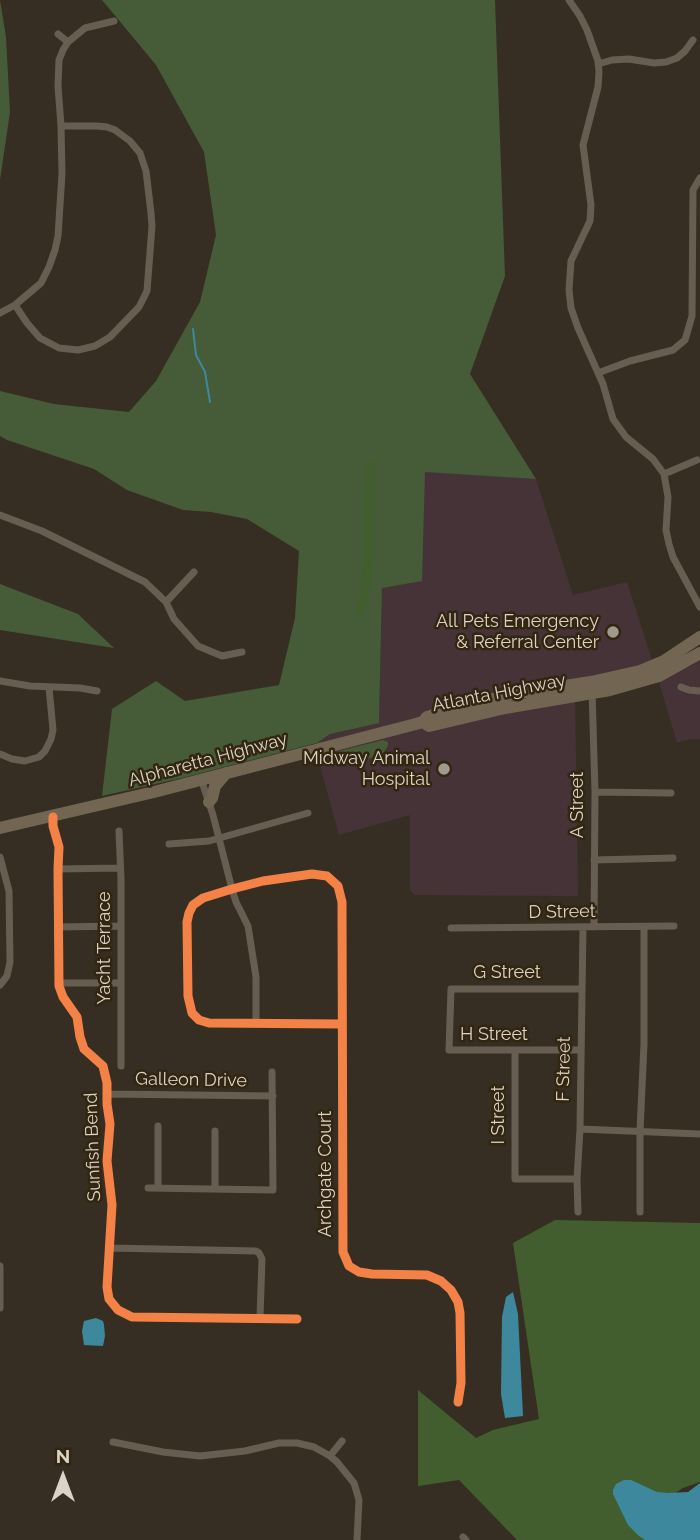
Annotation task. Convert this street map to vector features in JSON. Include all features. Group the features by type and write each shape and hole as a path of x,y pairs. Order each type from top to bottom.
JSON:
{"main road":[{"name":"Atlanta Highway","path":"592,688 656,665 700,637"},
{"name":"Atlanta Highway","path":"423,723 429,726 592,688 647,681 700,653"},
{"name":"Alpharetta Highway","path":"0,828 423,723"},
{"path":"209,802 215,786 228,772"}],"street":[{"path":"569,0 584,23 598,64 598,87 583,145 591,205 590,221 571,261 571,308 603,384 613,419 626,437 653,459 664,474 668,497 668,544 700,607"},
{"path":"0,313 15,305 41,283 55,250 62,174 58,86 60,60 68,42 85,28 114,21"},
{"path":"58,34 68,42"},
{"path":"598,64 612,60 666,62 677,58 692,40"},
{"path":"15,305 40,338 59,348 78,350 95,346 110,337 139,307 147,291 152,226 146,171 140,153 115,130 97,126 61,126"},
{"path":"598,373 673,350 685,340 692,316 693,190 700,178"},
{"path":"664,474 697,460"},
{"path":"0,515 43,531 145,582 166,603 174,619 198,646 222,656 242,652"},
{"path":"166,603 194,572"},
{"path":"0,681 97,691"},
{"path":"0,754 25,761 39,757 46,751 53,730 49,687"},
{"path":"681,687 700,691"},
{"name":"A Street","path":"592,688 594,927"},
{"path":"201,779 236,902 248,926 256,976 256,1024"},
{"path":"594,792 671,793"},
{"path":"169,844 209,841 308,813"},
{"name":"Sunfish Bend","path":"53,817 60,847 58,983 63,997 76,1015 84,1049 101,1063 104,1069 108,1094 110,1124 107,1161 112,1205 108,1296 115,1307 136,1317 297,1319"},
{"name":"Yacht Terrace","path":"119,831 121,1066"},
{"path":"0,857 4,881 9,891 9,967 7,976 0,985"},
{"path":"594,860 673,858"},
{"path":"58,869 120,868"},
{"name":"Archgate Court","path":"342,1024 209,1023 199,1020 192,1013 188,996 187,922 195,903 203,898 263,881 312,874 323,874 340,890 342,902 342,1024 342,1247 344,1256 351,1268 359,1272 427,1275 441,1280 451,1290 458,1302 460,1313 461,1382 458,1402"},
{"path":"58,927 120,926"},
{"name":"D Street","path":"451,928 674,926"},
{"name":"F Street","path":"578,1212 583,927"},
{"path":"640,1212 644,927"},
{"path":"58,983 121,983"},
{"name":"G Street","path":"449,1050 451,989 582,989"},
{"name":"H Street","path":"449,1050 580,1050"},
{"name":"I Street","path":"515,1051 515,1179 577,1179"},
{"path":"148,1188 273,1190 272,1072"},
{"name":"Galleon Drive","path":"108,1094 273,1096"},
{"path":"158,1126 158,1188"},
{"path":"580,1129 700,1134"},
{"path":"215,1131 215,1188"},
{"path":"110,1248 256,1251 262,1259 260,1318"},
{"path":"0,1265 0,1308"},
{"path":"330,1456 342,1441"},
{"path":"113,1442 200,1456 227,1454 288,1442 314,1447 330,1456 349,1475 357,1491 359,1512 356,1540"}],"shaded area":[{"path":"425,471 536,479 573,595 627,582 656,672 575,696 578,896 415,895 410,890 410,815 339,835 315,748 317,743 330,734 379,722 382,588"},
{"path":"700,659 700,739 677,743 656,672 691,666"}],"green space":[{"path":"0,0 6,37 10,112 0,180"},
{"path":"102,0 495,0 505,276 470,374 536,479 425,472 422,581 382,588 379,723 330,734 317,743 102,796 112,709 156,681 185,701 279,685 295,618 299,551 247,519 183,510 127,490 94,469 0,436 0,391 54,404 129,412 156,381 200,302 216,235 204,152 156,65"},
{"path":"371,458 374,461 375,474 374,556 370,587 362,617 359,618 355,613 360,600 364,557 364,493 367,466"},
{"path":"0,584 78,614 114,648 0,630"},
{"path":"383,740 388,742 388,746 382,755 342,765 337,761 339,751"},
{"path":"555,1220 700,1223 700,1482 683,1488 657,1505 659,1540 517,1540 459,1480 418,1486 418,1390 476,1438 493,1430 539,1419 513,1243"}],"water":[{"path":"513,1292 518,1314 523,1416 505,1418 501,1394 502,1317 506,1297"},
{"path":"96,1318 103,1321 104,1325 103,1346 84,1345 84,1321"},
{"path":"631,1480 657,1492 668,1493 688,1492 700,1483 700,1540 645,1540 639,1536 628,1525 613,1494 616,1484"}],"waterway":[{"path":"193,329 196,355 205,372 210,402"}],"cycle path":[{"path":"53,817 59,847 59,986 77,1017 84,1049 103,1066 107,1083 110,1124 107,1161 112,1205 107,1287 109,1299 118,1310 132,1317 297,1319"},
{"path":"342,1024 209,1023 199,1020 192,1013 188,996 187,922 193,905 203,898 232,889 263,881 312,874 327,876 338,886 342,902 343,1252 349,1266 359,1272 427,1275 441,1281 451,1290 458,1302 460,1313 461,1383 458,1402"}],"place":[{"name":"All Pets Emergency & Referral Center","path":"613,632"},
{"name":"Midway Animal Hospital","path":"444,769"}]}
